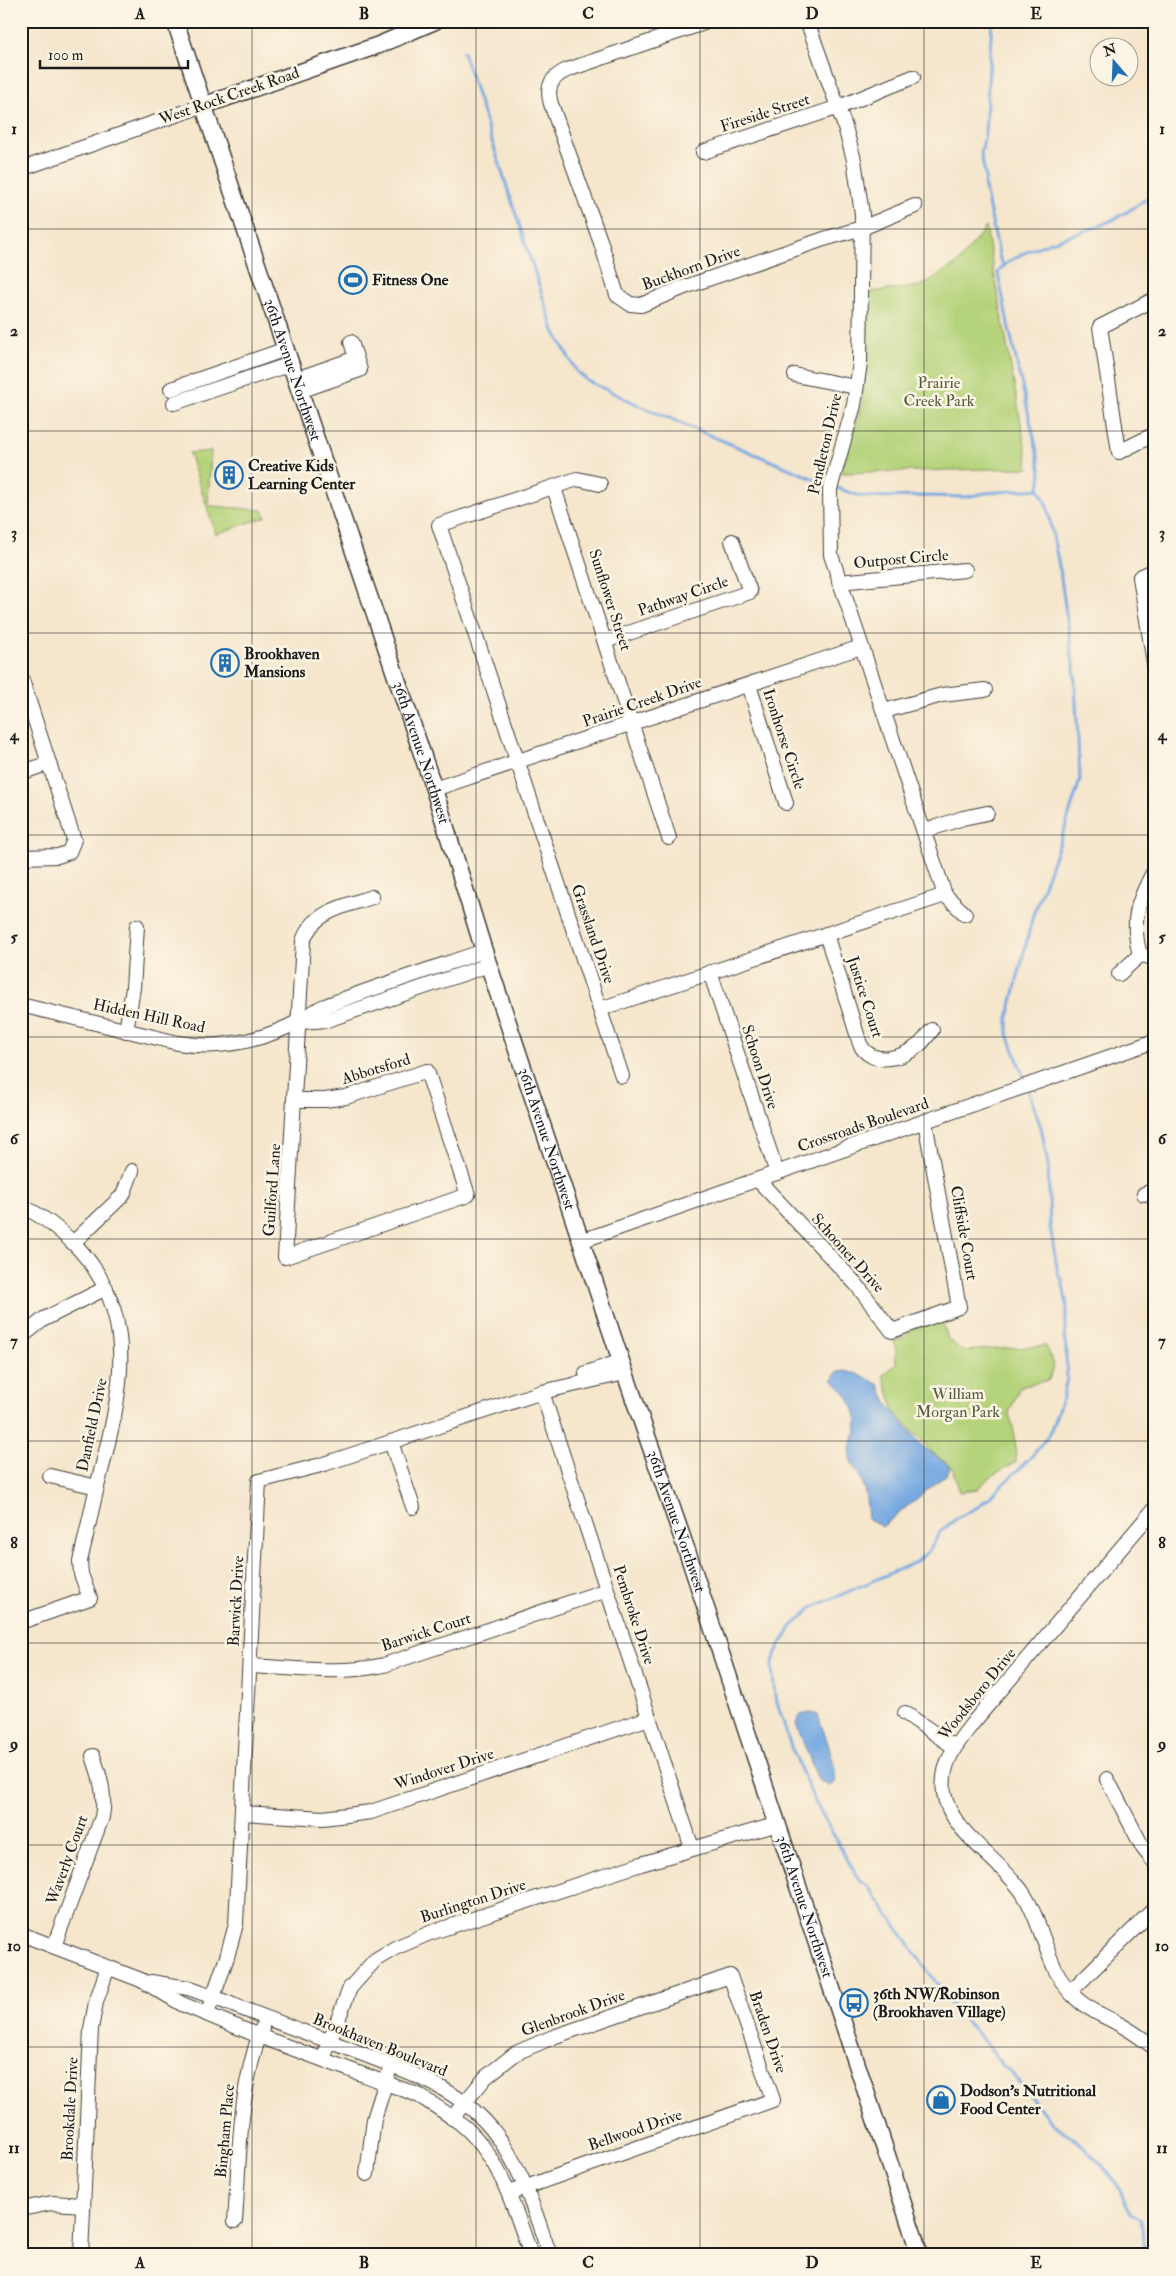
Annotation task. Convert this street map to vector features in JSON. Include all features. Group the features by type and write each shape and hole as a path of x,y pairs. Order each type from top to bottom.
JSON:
{"main road":[{"name":"36th Avenue Northwest","path":"175,21 205,105 434,789 486,958 623,1367 692,1563 920,2255"},
{"name":"West Rock Creek Road","path":"205,105 379,45 435,21"}],"street":[{"name":"Buckhorn Drive","path":"710,21 559,74 551,83 550,98 601,242 617,295 626,303 641,305 758,262 862,228 915,206"},
{"name":"Pendleton Drive","path":"807,21 839,107 854,160 862,228 861,333 856,388 849,424 831,484 831,555 945,895"},
{"name":"Fireside Street","path":"703,152 839,107 914,78"},
{"name":"West Rock Creek Road","path":"21,169 205,105"},
{"path":"1155,299 1100,326 1119,452 1155,434"},
{"path":"172,396 294,371 360,370 351,342"},
{"path":"795,375 856,388"},
{"path":"554,488 577,480 600,484"},
{"name":"Grassland Drive","path":"554,488 440,525 517,763 600,1009 945,895"},
{"name":"Sunflower Street","path":"554,488 670,838"},
{"name":"Pathway Circle","path":"605,641 750,592 732,541"},
{"name":"Outpost Circle","path":"839,582 965,570"},
{"path":"1155,570 1140,578 1155,669"},
{"name":"Prairie Creek Drive","path":"434,789 517,763 861,647"},
{"path":"21,677 74,840 69,852 58,856 21,857"},
{"name":"Ironhorse Circle","path":"749,685 786,803"},
{"path":"884,711 942,695 984,690"},
{"path":"21,772 50,763"},
{"path":"924,831 963,818 987,813"},
{"path":"1140,955 1135,935 1135,917 1140,898 1155,869"},
{"path":"945,895 965,914"},
{"name":"Guilford Lane","path":"372,897 324,914 316,919 306,931 303,941 285,1257 468,1195"},
{"path":"126,1031 133,988 137,926"},
{"name":"Justice Court","path":"826,934 860,1044 866,1053 876,1059 890,1058 914,1049 921,1044 932,1030"},
{"path":"1140,955 1155,958"},
{"path":"1119,974 1140,955"},
{"name":"Hidden Hill Road","path":"21,1005 178,1043 209,1046 244,1041 298,1022 327,1020 486,958"},
{"name":"Schoon Drive","path":"710,972 777,1173"},
{"path":"600,1009 622,1076"},
{"name":"Crossroads Boulevard","path":"581,1241 1155,1041"},
{"name":"Abbotsford","path":"295,1100 325,1100 346,1097 428,1071 468,1195"},
{"name":"Cliffside Court","path":"918,1322 959,1308 925,1122"},
{"path":"73,1243 123,1196 132,1171"},
{"name":"Schooner Drive","path":"758,1180 856,1284 892,1331 918,1322"},
{"name":"Danfield Drive","path":"21,1206 53,1224 73,1243 84,1255 106,1288 119,1331 121,1376 118,1399 80,1562 81,1574 90,1598 21,1622"},
{"path":"21,1337 44,1319 106,1288"},
{"name":"Barwick Drive","path":"207,2014 231,1946 236,1924 260,1481 322,1466 542,1392 623,1367"},
{"name":"Pembroke Drive","path":"542,1392 692,1848"},
{"path":"391,1442 413,1507"},
{"path":"50,1476 97,1487"},
{"name":"Woodsboro Drive","path":"1155,1508 1100,1570 954,1747 943,1774 944,1792 948,1809 958,1824 1012,1878 1033,1913 1052,1965 1070,1992 1093,2010 1134,2033 1155,2048"},
{"name":"Barwick Court","path":"250,1666 364,1670 384,1665 607,1590"},
{"path":"905,1713 954,1747"},
{"name":"Windover Drive","path":"242,1814 323,1818 371,1812 649,1718"},
{"name":"Waverly Court","path":"54,1946 102,1817 104,1800 100,1774 93,1756"},
{"path":"1107,1779 1144,1848 1155,1863"},
{"name":"Burlington Drive","path":"323,2059 350,1988 375,1960 395,1948 430,1933 692,1848 776,1818"},
{"path":"1070,1992 1155,1908"},
{"name":"Brookhaven Boulevard","path":"21,1934 141,1980 182,2004 259,2036 418,2095 452,2118 480,2144 509,2193 531,2255"},
{"name":"Brookdale Drive","path":"81,2255 91,2030 96,2002 108,1967"},
{"name":"Braden Drive","path":"730,1976 773,2100"},
{"name":"Glenbrook Drive","path":"452,2118 496,2068 528,2047 553,2036 730,1976"},
{"name":"Brookhaven Boulevard","path":"141,1980 188,1988 329,2041 428,2080 464,2103 490,2127 514,2162 526,2186 550,2255"},
{"name":"Bingham Place","path":"235,2221 241,2113 248,2070 266,2018"},
{"path":"367,2174 374,2119 391,2065"},
{"name":"Bellwood Drive","path":"509,2193 773,2100"},
{"path":"21,2209 52,2203 83,2205"}],"green space":[{"name":"Prairie Creek Park","path":"986,227 1029,468 841,473 862,403 870,292 921,286 958,263"},
{"path":"211,451 208,503 211,506 263,510 266,517 216,534 189,453"},
{"name":"William Morgan Park","path":"942,1320 948,1339 962,1351 1046,1346 1054,1364 1049,1380 1020,1387 1009,1413 1015,1436 1016,1462 993,1475 977,1489 960,1492 952,1468 932,1452 895,1412 883,1375 896,1364 894,1341 903,1338 911,1330"}],"water":[{"path":"845,1371 862,1375 879,1385 889,1406 922,1446 950,1468 947,1474 882,1527 868,1519 862,1481 851,1460 850,1450 857,1423 854,1409 842,1389 832,1380 837,1372"},
{"path":"811,1713 818,1715 833,1759 836,1776 835,1783 829,1786 818,1780 796,1724 800,1715"}],"waterway":[{"path":"992,21 985,134 981,154 986,179 984,184 1000,259 1003,264"},
{"path":"463,52 554,331 577,372 588,381 647,409 826,484"},
{"path":"1026,1083 1008,1034 1008,1018 1033,915 1064,831 1080,780 1074,664 1071,656 1060,571 1047,506 1039,489 1041,473 998,273 1016,257 1106,223 1128,211 1155,192"},
{"path":"834,487 860,496 873,497 966,497 985,493 1039,489"},
{"path":"1028,1089 1042,1131 1048,1165 1050,1226 1058,1274 1062,1280 1067,1305 1065,1329 1067,1378 1063,1397 1049,1435 1032,1456 991,1496 978,1507 957,1518 940,1532 928,1552 916,1562 813,1607 791,1627 776,1652 772,1666 775,1696 791,1747 814,1800 856,1875 870,1889 952,2005 994,2053 1002,2066 1010,2071 1050,2121 1082,2145 1102,2165 1118,2186 1131,2214 1141,2220 1145,2255"}],"place":[{"name":"Fitness One","path":"353,280"},
{"name":"Creative Kids Learning Center","path":"229,475"},
{"name":"Brookhaven Mansions","path":"225,663"},
{"name":"36th NW/Robinson (Brookhaven Village)","path":"854,2003"},
{"name":"Dodson's Nutritional Food Center","path":"941,2100"}]}
